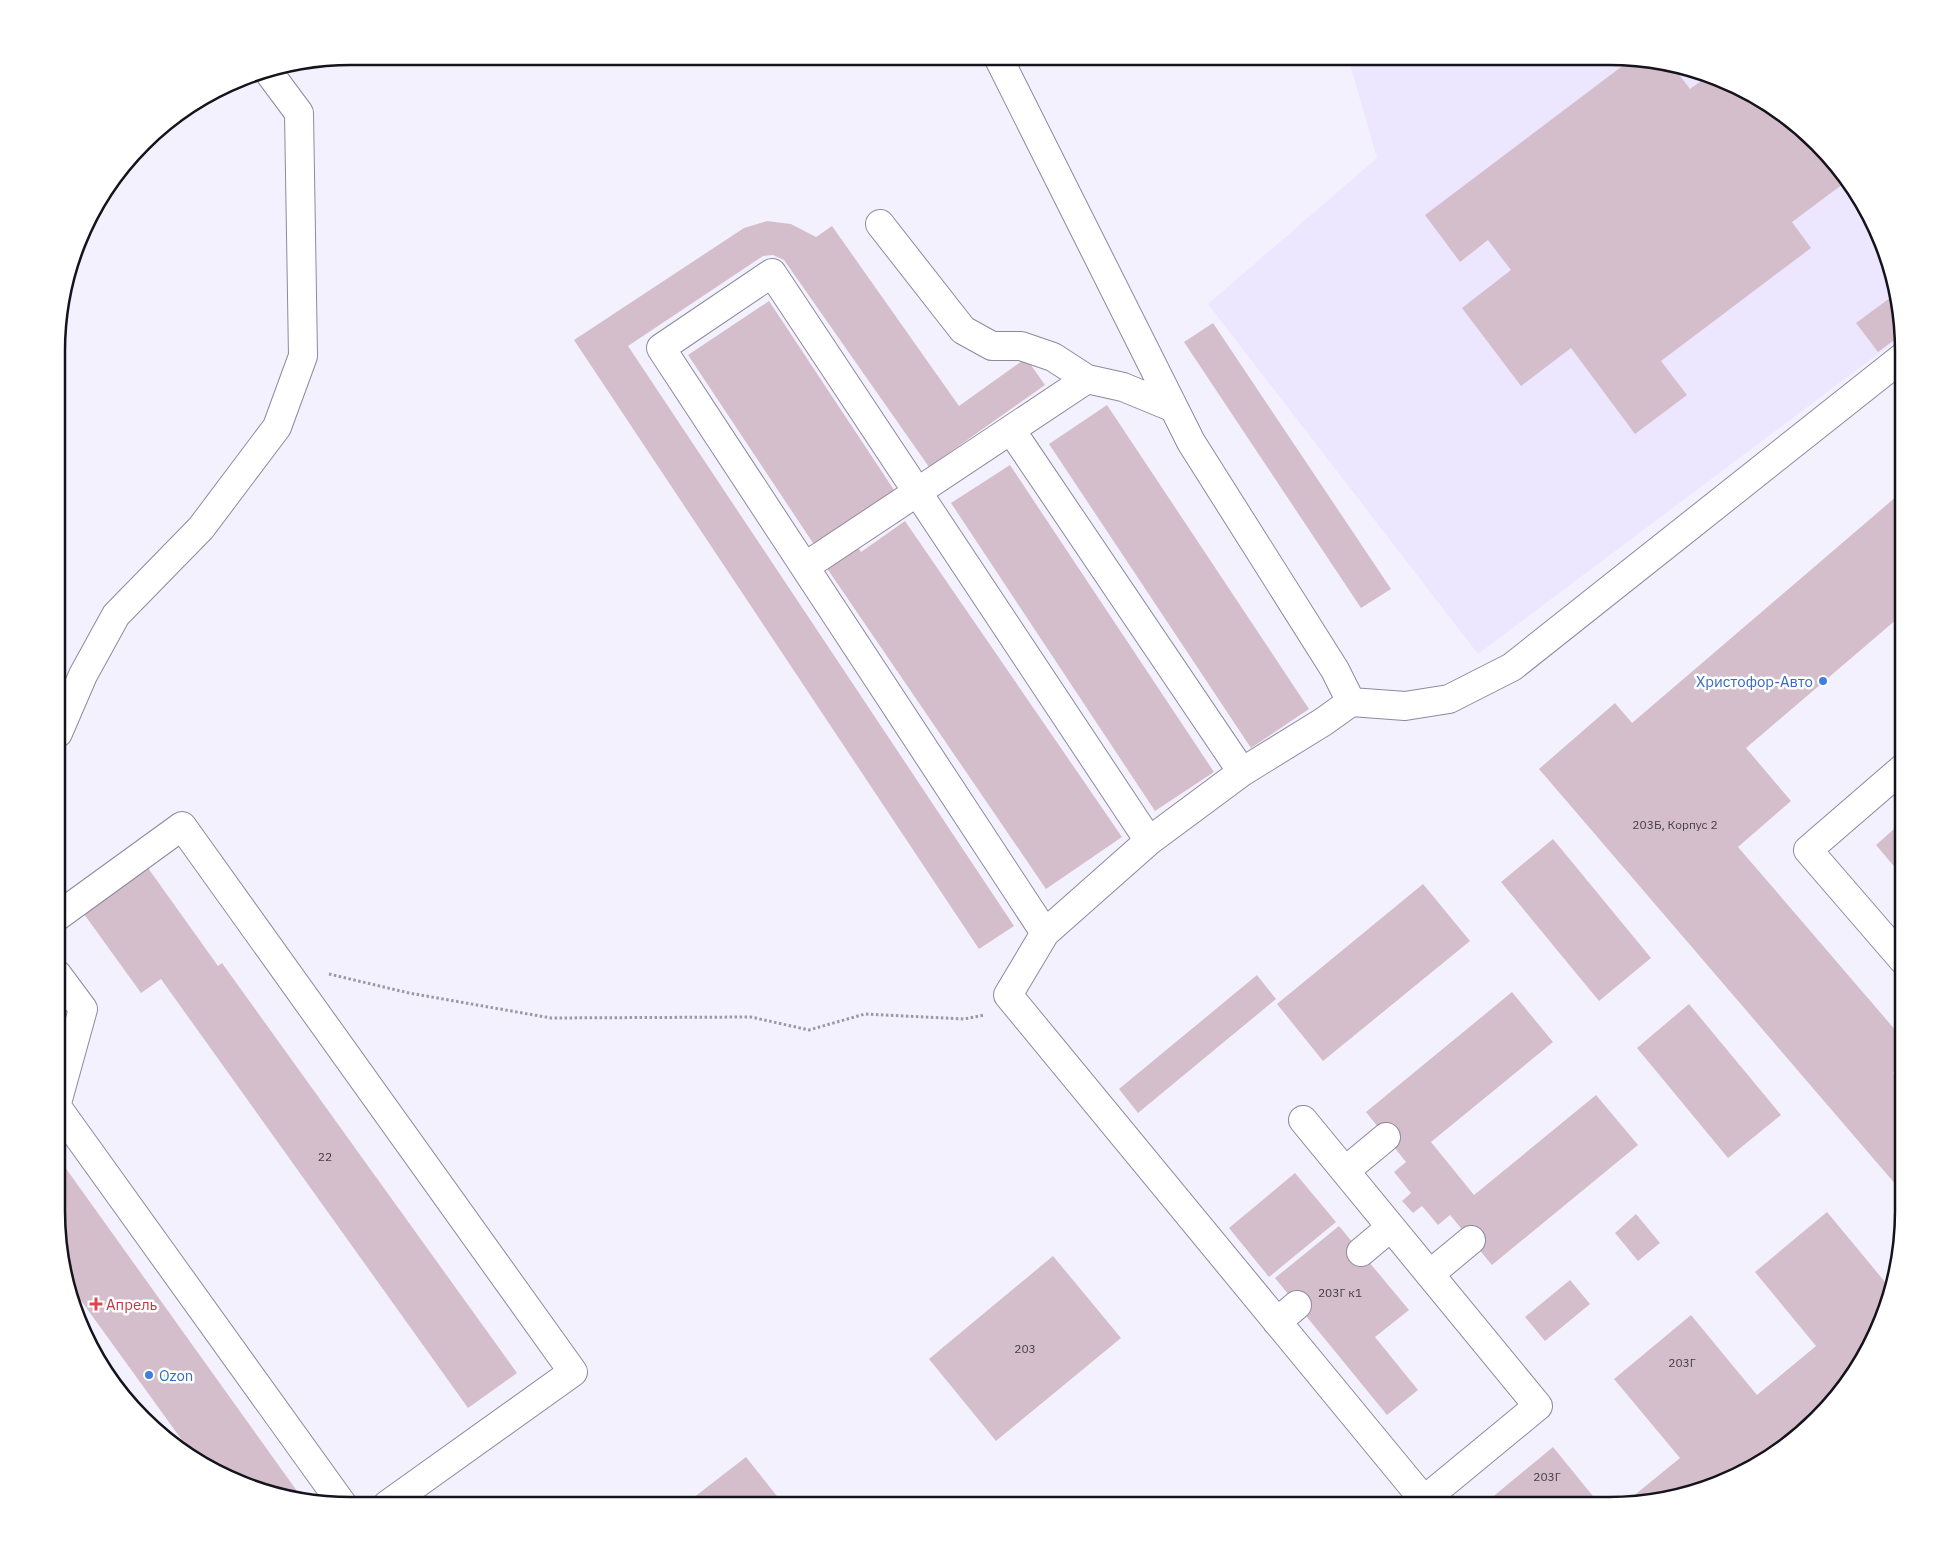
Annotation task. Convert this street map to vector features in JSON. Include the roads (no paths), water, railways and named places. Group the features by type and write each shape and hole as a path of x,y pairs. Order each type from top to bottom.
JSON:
{"street":[{"path":"1002,65 1191,442 1335,670 1351,702"},
{"path":"65,717 83,675 116,615 201,528 277,427 303,356 299,113 272,76"},
{"path":"880,224 963,330 992,346 1021,346 1053,357 1087,379 1123,388 1174,408"},
{"path":"1045,933 662,348 772,273 1149,841"},
{"path":"1422,1497 1287,1313 1014,1002 1045,933 1149,841 1242,772 1323,722 1351,702 1405,706 1449,699 1512,667 1895,363"},
{"path":"806,566 1087,379"},
{"path":"1011,430 1242,772"},
{"path":"1895,775 1808,850 1895,951"},
{"path":"65,911 182,826 573,1372 398,1497"},
{"path":"65,984 82,1009 65,1073"},
{"path":"65,1118 337,1496"},
{"path":"1303,1120 1538,1406 1433,1497"},
{"path":"1345,1171 1386,1137"},
{"path":"1361,1252 1392,1228"},
{"path":"1430,1274 1471,1240"}],"place":[{"name":"Христофор-Авто","path":"1823,681"},
{"name":"Апрель","path":"96,1304"},
{"name":"Ozon","path":"149,1375"}]}
